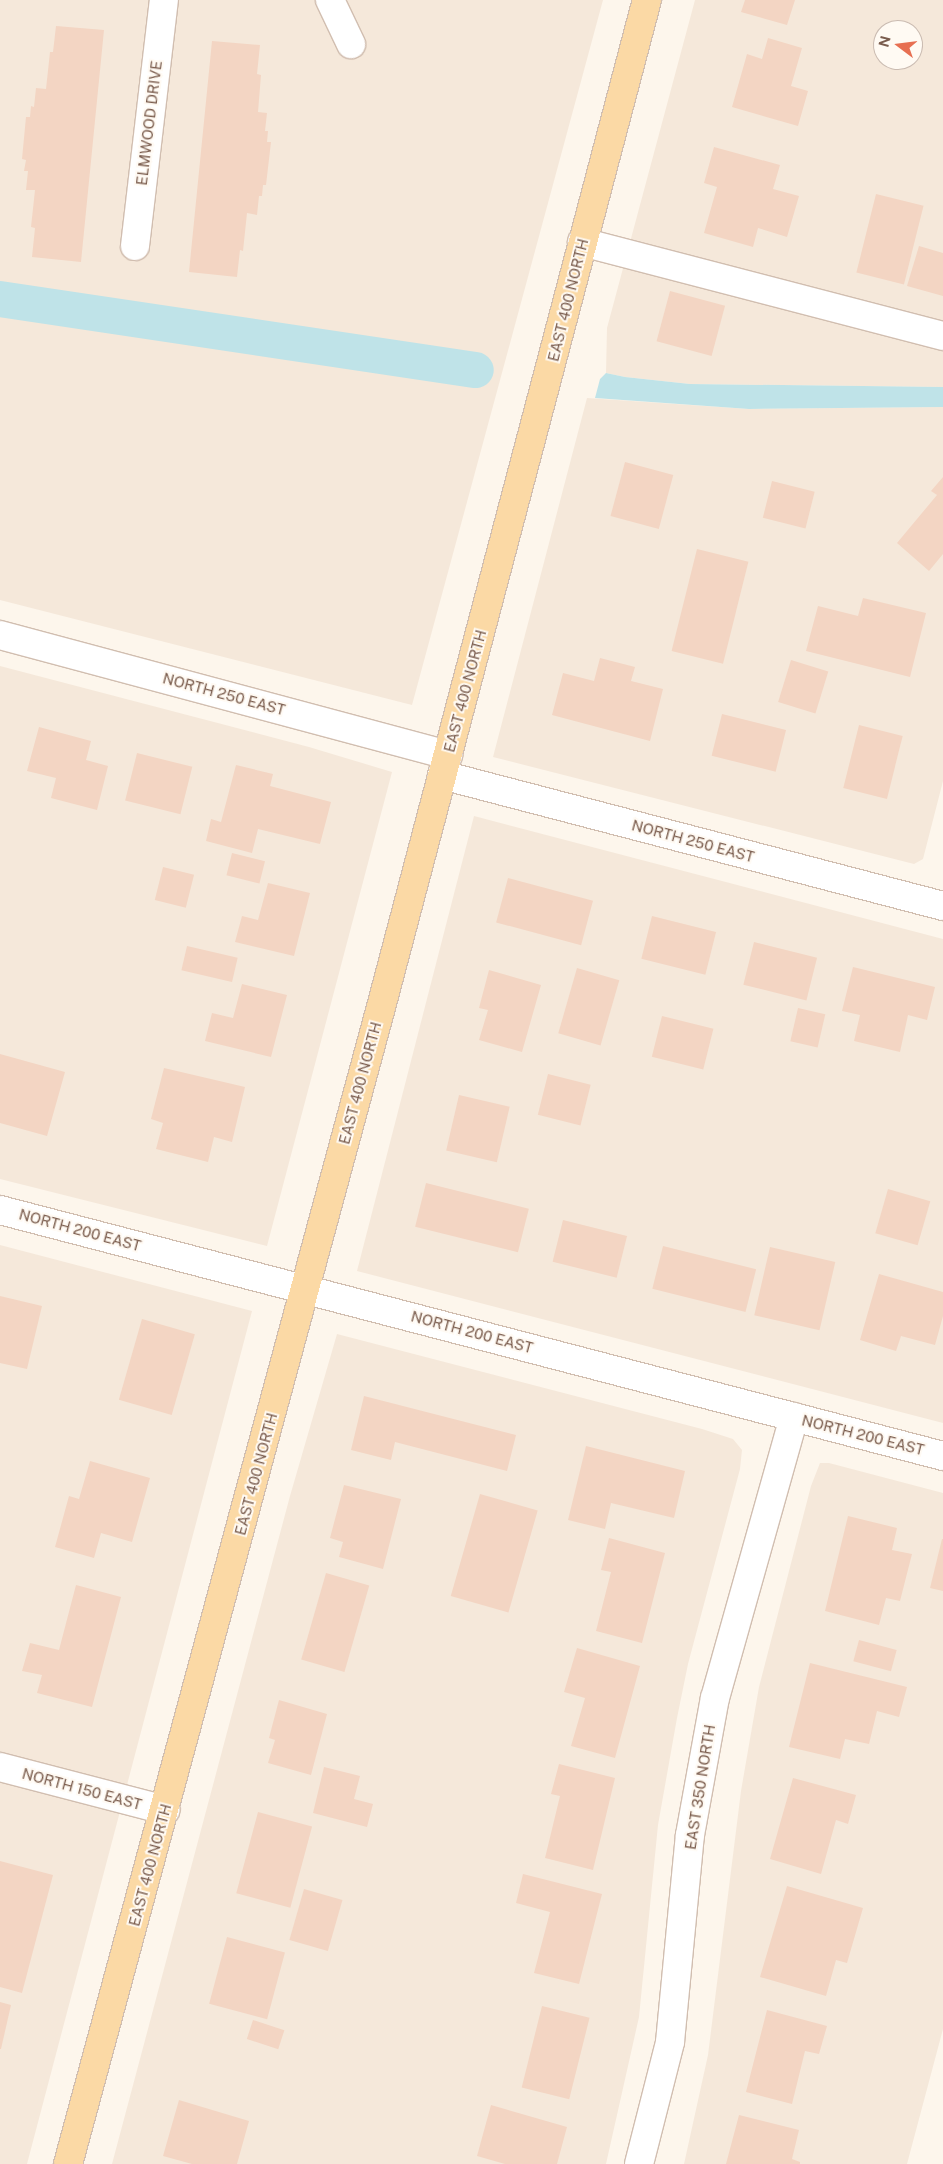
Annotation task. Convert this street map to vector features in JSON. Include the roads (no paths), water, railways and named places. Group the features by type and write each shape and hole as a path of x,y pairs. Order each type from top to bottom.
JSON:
{"main road":[{"name":"EAST 400 NORTH","path":"68,2164 305,1289 558,343 582,242 647,0"}],"street":[{"name":"ELMWOOD DRIVE","path":"135,246 164,0"},
{"path":"330,0 351,44"},
{"path":"582,242 943,336"},
{"name":"NORTH 250 EAST","path":"0,634 445,765 943,906"},
{"name":"NORTH 200 EAST","path":"0,1210 943,1456"},
{"name":"EAST 350 NORTH","path":"639,2164 670,2042 690,1835 715,1698 794,1417"},
{"name":"NORTH 150 EAST","path":"0,1767 165,1810"}],"water":[{"path":"606,373 690,384 943,387 943,407 749,409 595,398 600,379"}],"waterway":[{"path":"0,299 476,370"}]}
